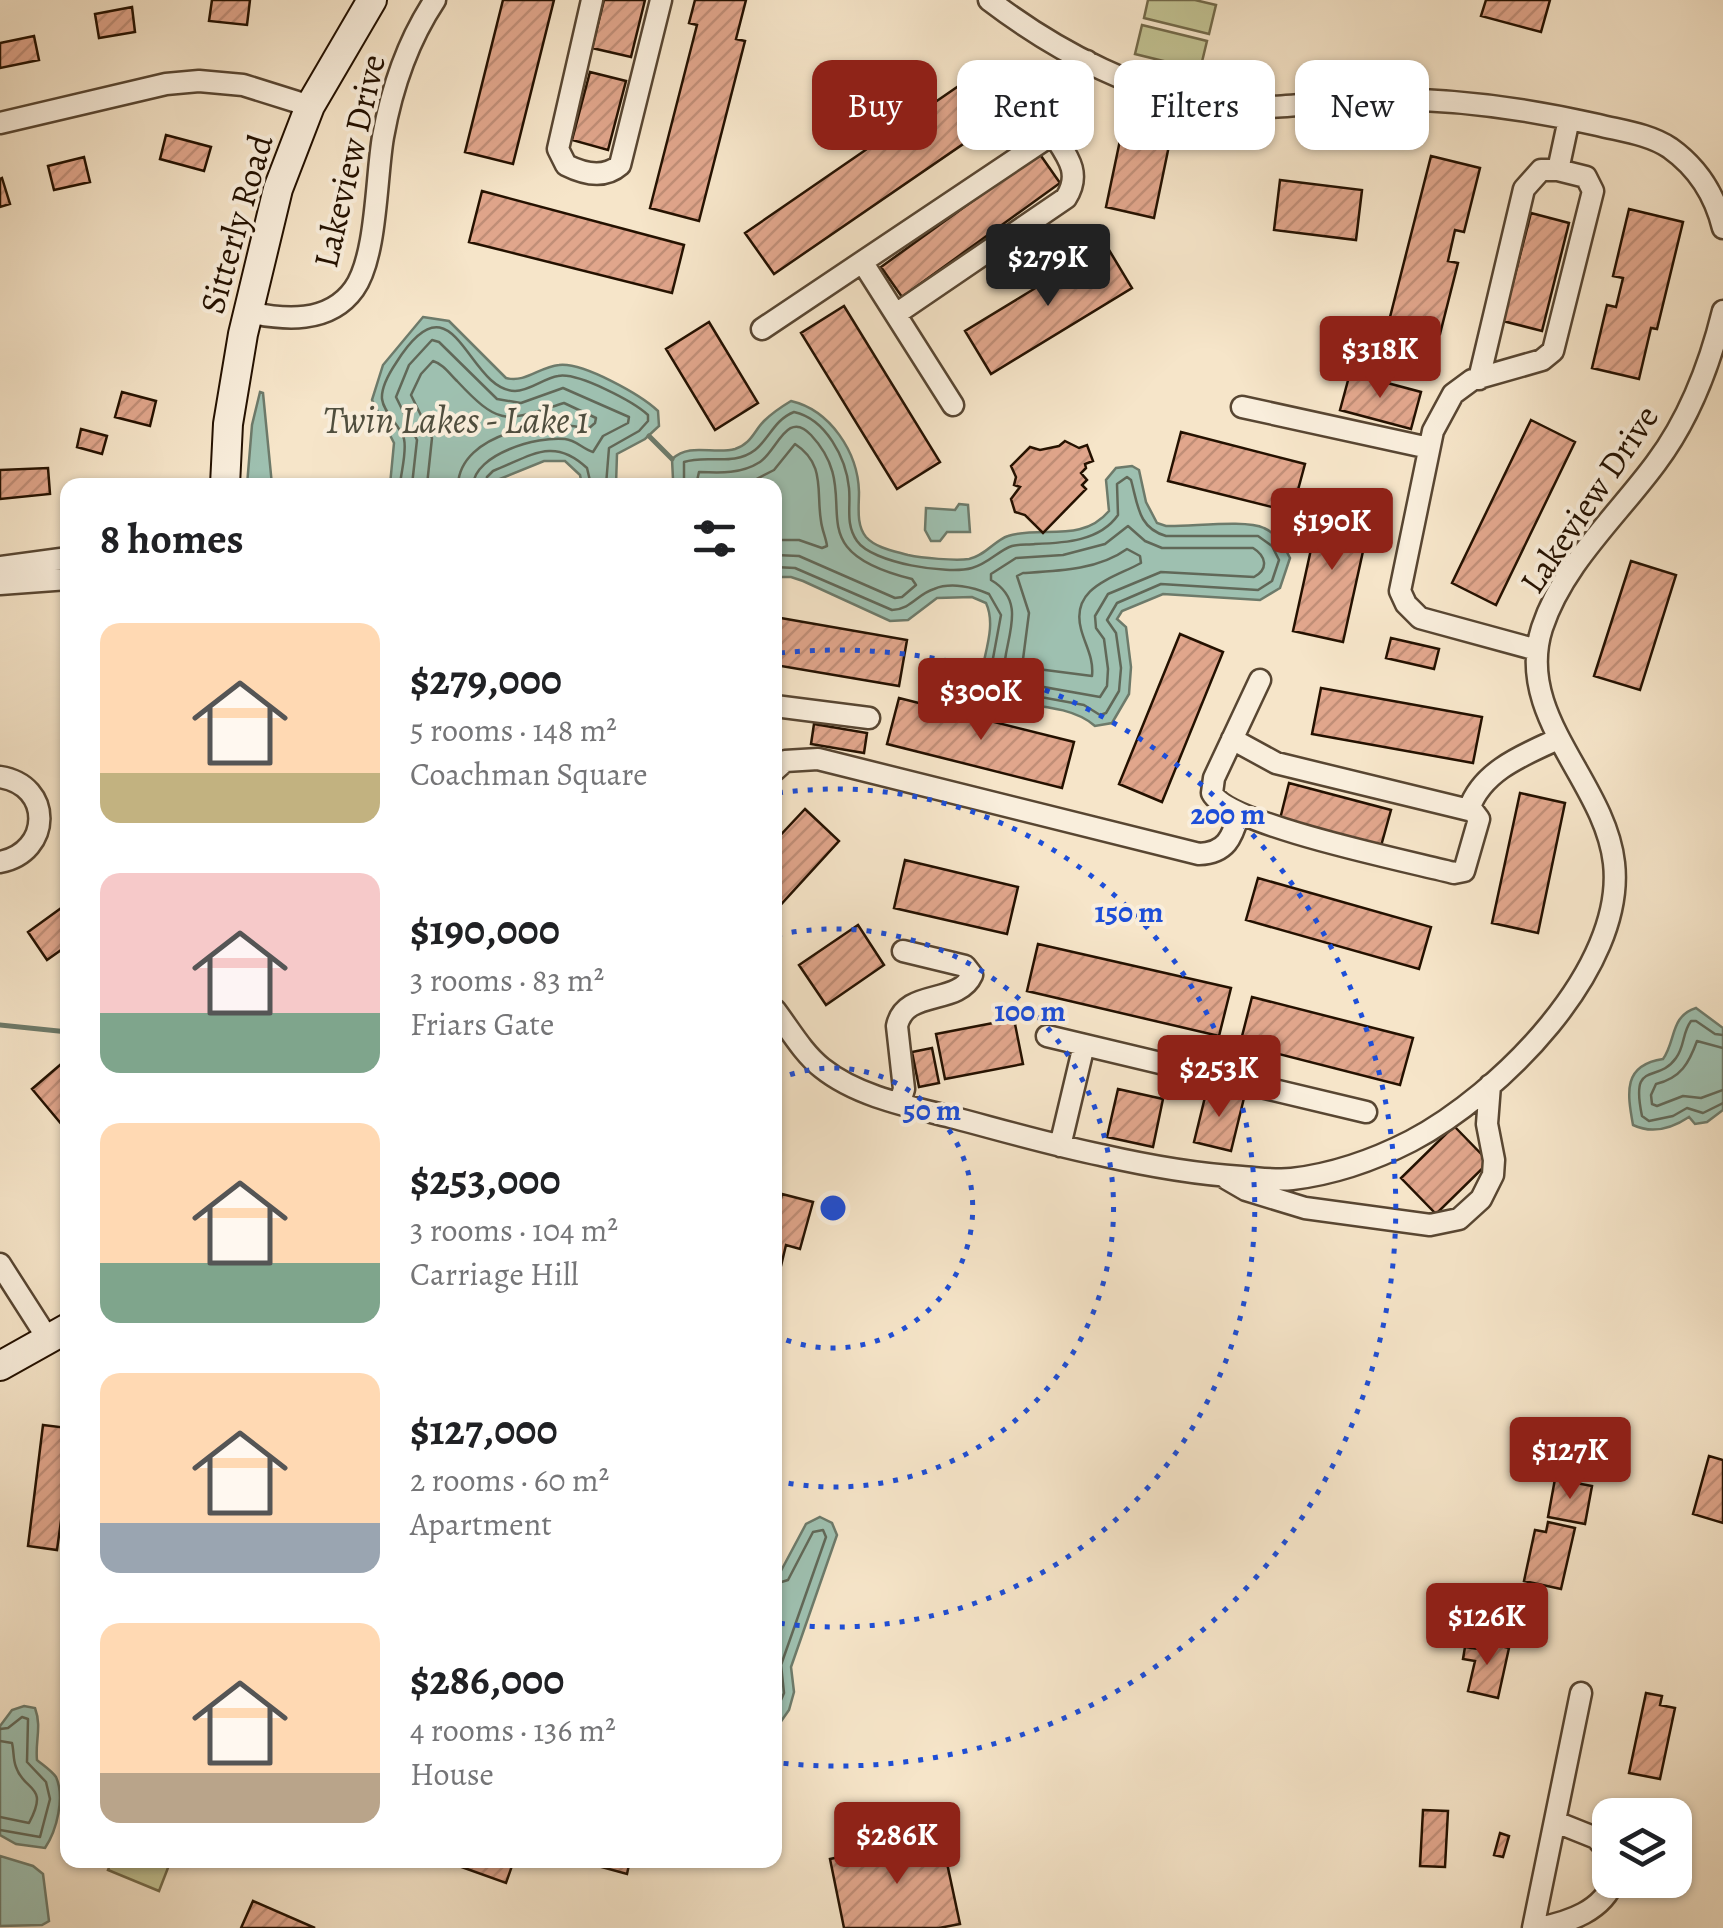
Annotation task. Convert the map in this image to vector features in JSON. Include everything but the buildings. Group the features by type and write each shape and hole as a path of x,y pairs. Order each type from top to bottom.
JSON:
{"street":[{"name":"Sitterly Road","path":"225,478 228,424 247,312 278,189 310,106 372,0"},
{"name":"Lakeview Drive","path":"247,312 276,318 310,317 340,302 354,288 369,244 383,137 397,78 411,40 435,0"},
{"path":"592,0 558,149 566,165 596,174 606,174 620,165 660,0"},
{"path":"989,0 1048,41 1085,60"},
{"path":"1094,64 1183,99 1229,106 1428,100 1569,118 1644,136 1668,147 1698,172 1718,209 1723,228"},
{"path":"0,124 166,84 199,81 243,85 310,106"},
{"path":"1558,170 1569,118"},
{"path":"762,328 1029,150"},
{"path":"896,314 1066,198 1074,186 1074,173 1062,150"},
{"path":"1478,378 1524,189 1541,170 1586,177 1593,191 1554,351 1542,360 1478,378 1453,394 1433,432 1402,574 1402,597 1413,613 1430,622 1537,650"},
{"path":"863,263 953,406"},
{"name":"Lakeview Drive","path":"782,1020 810,1058 826,1072 858,1088 1060,1146 1169,1170 1287,1180 1334,1172 1414,1140 1454,1114 1490,1085 1541,1034 1572,996 1606,935 1614,901 1609,838 1543,702 1537,650 1542,626 1579,559 1658,462 1675,435 1694,398 1723,311"},
{"path":"1242,407 1429,448"},
{"path":"0,567 60,559"},
{"path":"0,584 60,580"},
{"path":"1232,739 1276,763 1468,809 1479,819 1466,869 1457,874 1291,831 1220,805 1212,793 1214,778 1232,739 1260,680"},
{"path":"782,707 869,718"},
{"path":"1468,809 1488,778 1558,739"},
{"path":"782,764 818,759 1198,854 1213,853 1224,846 1233,834 1239,814"},
{"path":"0,776 24,785 39,811 39,826 27,849 16,858 0,862"},
{"path":"900,1102 904,1089 899,1017 910,1005 965,985 972,975 962,964 903,951"},
{"path":"1046,1036 1366,1112"},
{"path":"1060,1146 1084,1045"},
{"path":"1222,1176 1246,1190 1305,1208 1430,1224 1459,1219 1481,1199 1493,1175 1494,1160 1486,1124 1490,1085"},
{"path":"0,1264 58,1333 0,1366"},
{"path":"1581,1693 1536,1928 1586,1912 1603,1898"},
{"path":"1556,1822 1592,1836"}],"green space":[{"path":"1148,0 1195,0 1216,5 1209,34 1144,18"},
{"path":"1142,25 1207,41 1202,60 1159,60 1135,54"},
{"path":"109,1868 168,1868 159,1891"}],"water":[{"name":"Twin Lakes - Lake 1","path":"423,317 449,321 506,378 520,378 559,365 582,369 626,389 658,411 659,426 645,439 617,454 616,478 581,478 565,461 544,461 502,478 391,478 394,443 372,400 383,365"},
{"path":"260,392 271,478 248,478 252,425"},
{"path":"791,401 818,413 829,423 853,462 859,516 866,537 886,549 908,555 969,559 1008,536 1086,527 1109,511 1106,480 1116,468 1132,466 1139,470 1146,502 1157,523 1256,525 1273,534 1290,558 1280,588 1260,600 1163,594 1122,611 1117,619 1126,627 1131,667 1129,694 1112,723 1095,726 1070,712 994,700 980,696 990,625 986,603 972,597 937,598 908,620 890,621 803,581 782,577 782,478 673,478 672,459 679,454 740,447 767,418"},
{"path":"959,504 968,505 970,532 947,532 940,541 931,541 925,530 926,508 955,510"},
{"path":"1696,1008 1723,1028 1723,1110 1707,1122 1695,1124 1689,1117 1661,1129 1633,1125 1629,1091 1634,1074 1650,1062 1663,1059 1678,1023"},
{"path":"820,1517 832,1523 837,1535 791,1667 794,1692 782,1720 782,1569 806,1524"},
{"path":"35,1708 37,1715 37,1760 59,1785 58,1813 45,1848 16,1844 0,1835 0,1726 12,1710"},
{"path":"0,1856 33,1866 43,1874 49,1921 42,1925 0,1926"}],"waterway":[{"path":"649,436 672,459"},
{"path":"0,1025 60,1031"}]}
